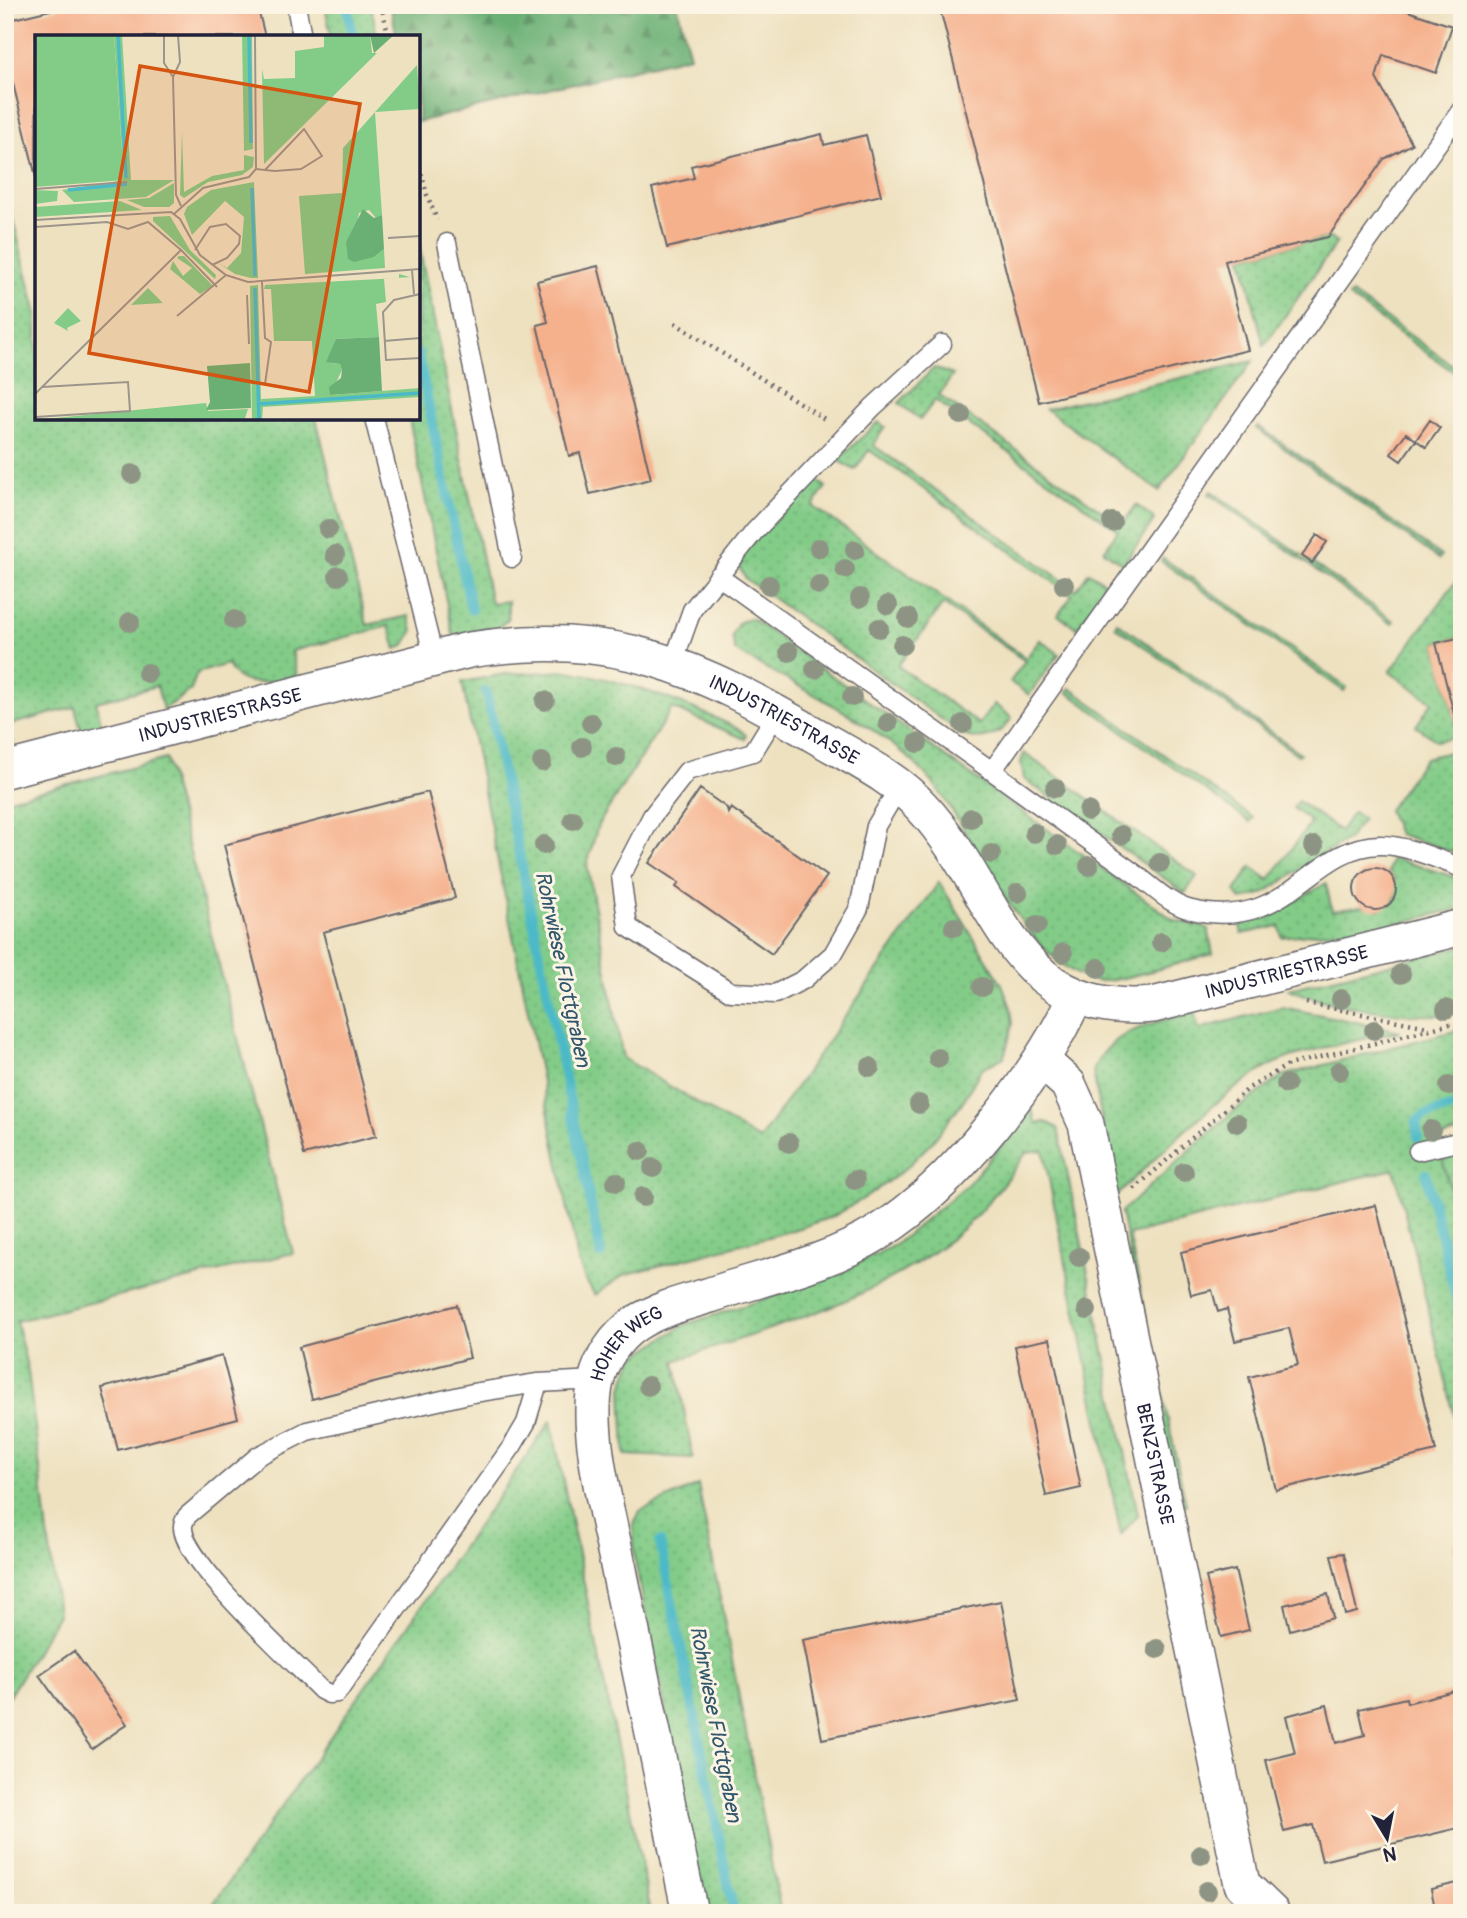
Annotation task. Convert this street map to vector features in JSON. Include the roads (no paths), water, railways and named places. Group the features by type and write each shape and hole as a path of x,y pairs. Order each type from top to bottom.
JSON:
{"street":[{"name":"INDUSTRIESTRASSE","path":"5,770 434,658 500,645 564,643 612,648 673,663 777,713 899,787 919,804 953,845 1027,963 1054,986 1075,998 1101,1005 1153,1005 1462,927"},
{"name":"HOHER WEG","path":"690,1913 603,1489 594,1419 596,1380 603,1359 617,1340 635,1324 666,1309 834,1255 878,1233 912,1209 970,1153 1041,1060 1075,998"},
{"name":"BENZSTRASSE","path":"1041,1060 1069,1084 1079,1102 1105,1216 1236,1898 1272,1913"}],"lane":[{"path":"296,5 302,35"},
{"path":"992,771 1462,109"},
{"path":"447,243 512,558"},
{"path":"673,663 692,610 754,532 848,433 942,344"},
{"path":"374,420 434,658"},
{"path":"718,576 1188,910 1235,914 1267,907 1333,862 1358,849 1379,845 1397,847 1462,868"},
{"path":"777,713 753,752 687,771 652,816 621,876 628,927 731,992 775,994 803,980 833,954 859,908 876,826 899,787"},
{"path":"1418,1151 1462,1141"},
{"path":"538,1383 526,1423 513,1445 337,1693 329,1694 321,1690 214,1583 186,1539 183,1526 187,1516 258,1456 284,1440 307,1431 473,1393 538,1383 596,1380"}],"waterway":[{"name":"Rohrwiese Flottgraben","path":"347,5 353,35"},
{"name":"Rohrwiese Flottgraben","path":"420,364 471,609"},
{"name":"Rohrwiese Flottgraben","path":"486,691 601,1254"},
{"path":"1418,1137 1416,1122 1425,1115 1462,1105"},
{"path":"1426,1174 1462,1323"},
{"name":"Rohrwiese Flottgraben","path":"660,1542 734,1913"}]}
